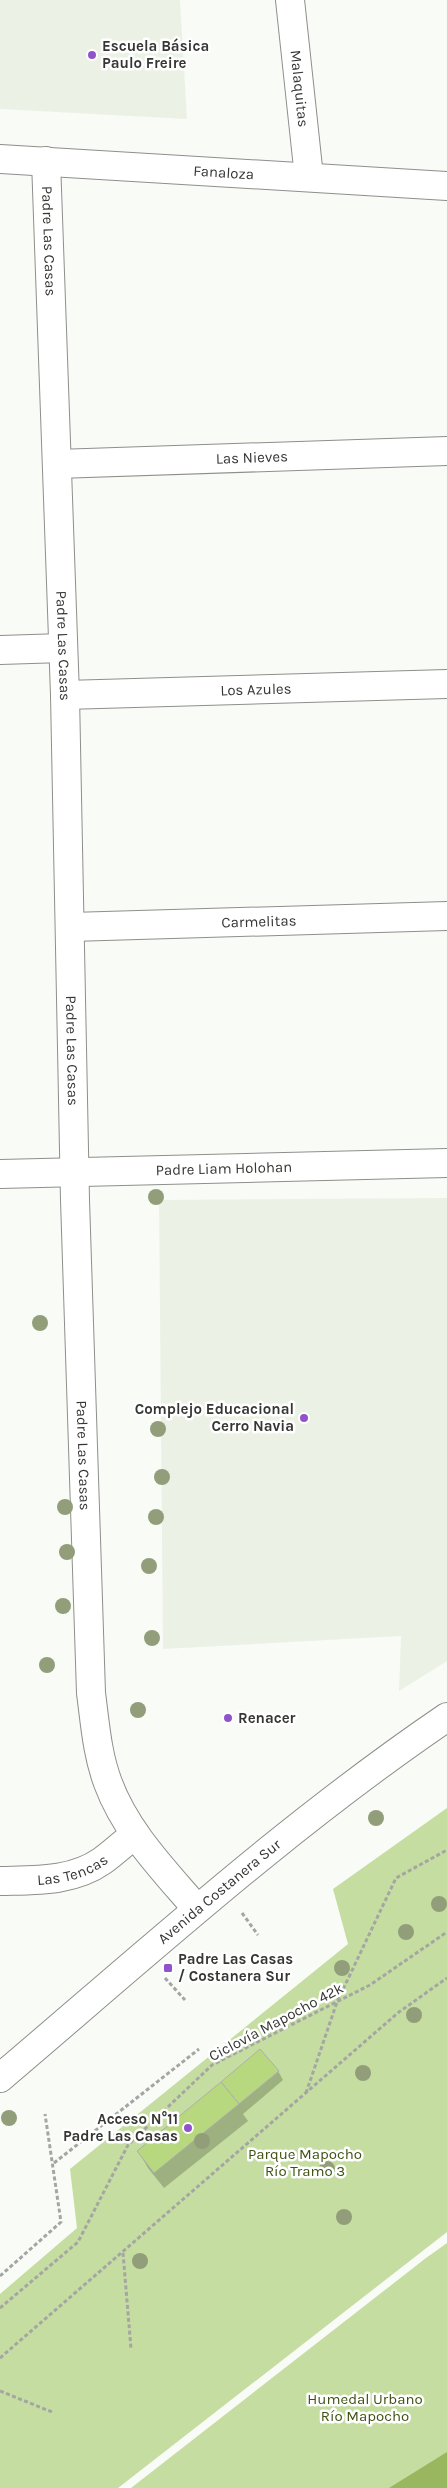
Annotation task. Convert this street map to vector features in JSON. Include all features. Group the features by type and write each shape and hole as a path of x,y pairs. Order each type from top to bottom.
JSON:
{"street":[{"name":"Malaquitas","path":"290,0 309,177"},
{"name":"Fanaloza","path":"0,159 447,186"},
{"name":"Padre Las Casas","path":"46,162 65,695 75,1172 91,1692 98,1746 104,1774 115,1801 135,1834 197,1909"},
{"name":"Las Nieves","path":"57,464 447,452"},
{"path":"0,650 63,648"},
{"name":"Los Azules","path":"65,695 447,684"},
{"name":"Carmelitas","path":"71,927 447,916"},
{"name":"Padre Liam Holohan","path":"0,1174 447,1163"},
{"name":"Avenida Costanera Sur","path":"0,2078 197,1909 349,1786 447,1717"},
{"name":"Las Tencas","path":"0,1881 48,1880 75,1874 101,1862 135,1834"}],"path":[{"path":"306,2094 336,2002 396,1878 447,1850"},
{"path":"242,1912 258,1935"},
{"name":"Ciclovía Mapocho 42k","path":"0,2308 78,2242 128,2145 212,2065 370,1986 447,1932"},
{"path":"163,1976 185,2000"},
{"path":"0,2358 399,2012 447,1978"},
{"path":"54,2163 199,2048"},
{"path":"0,2276 61,2222 54,2163 45,2114"},
{"path":"123,2253 130,2349"},
{"path":"0,2391 52,2412"}],"shaded area":[{"name":"Escuela Básica Paulo Freire","path":"0,0 180,0 187,119 0,109"},
{"name":"Complejo Educacional Cerro Navia","path":"447,1198 447,1661 399,1691 401,1636 163,1649 159,1200"},
{"path":"447,2452 447,2488 389,2488"}],"green space":[{"name":"Parque Mapocho Río Tramo 3","path":"447,1808 447,2232 118,2488 0,2488 0,2294 77,2228 70,2169 348,1944 333,1889"},
{"name":"Humedal Urbano Río Mapocho","path":"447,2243 447,2488 131,2488 426,2258"}],"building":[{"path":"260,2049 279,2071 239,2104 221,2082"},
{"name":"Acceso N°11 Padre Las Casas","path":"221,2082 239,2104 154,2173 137,2151"}],"place":[{"name":"Escuela Básica Paulo Freire","path":"92,55"},
{"name":"Complejo Educacional Cerro Navia","path":"304,1418"},
{"name":"Renacer","path":"228,1718"},
{"name":"Padre Las Casas / Costanera Sur","path":"168,1968"},
{"name":"Acceso N°11 Padre Las Casas","path":"188,2128"}]}
